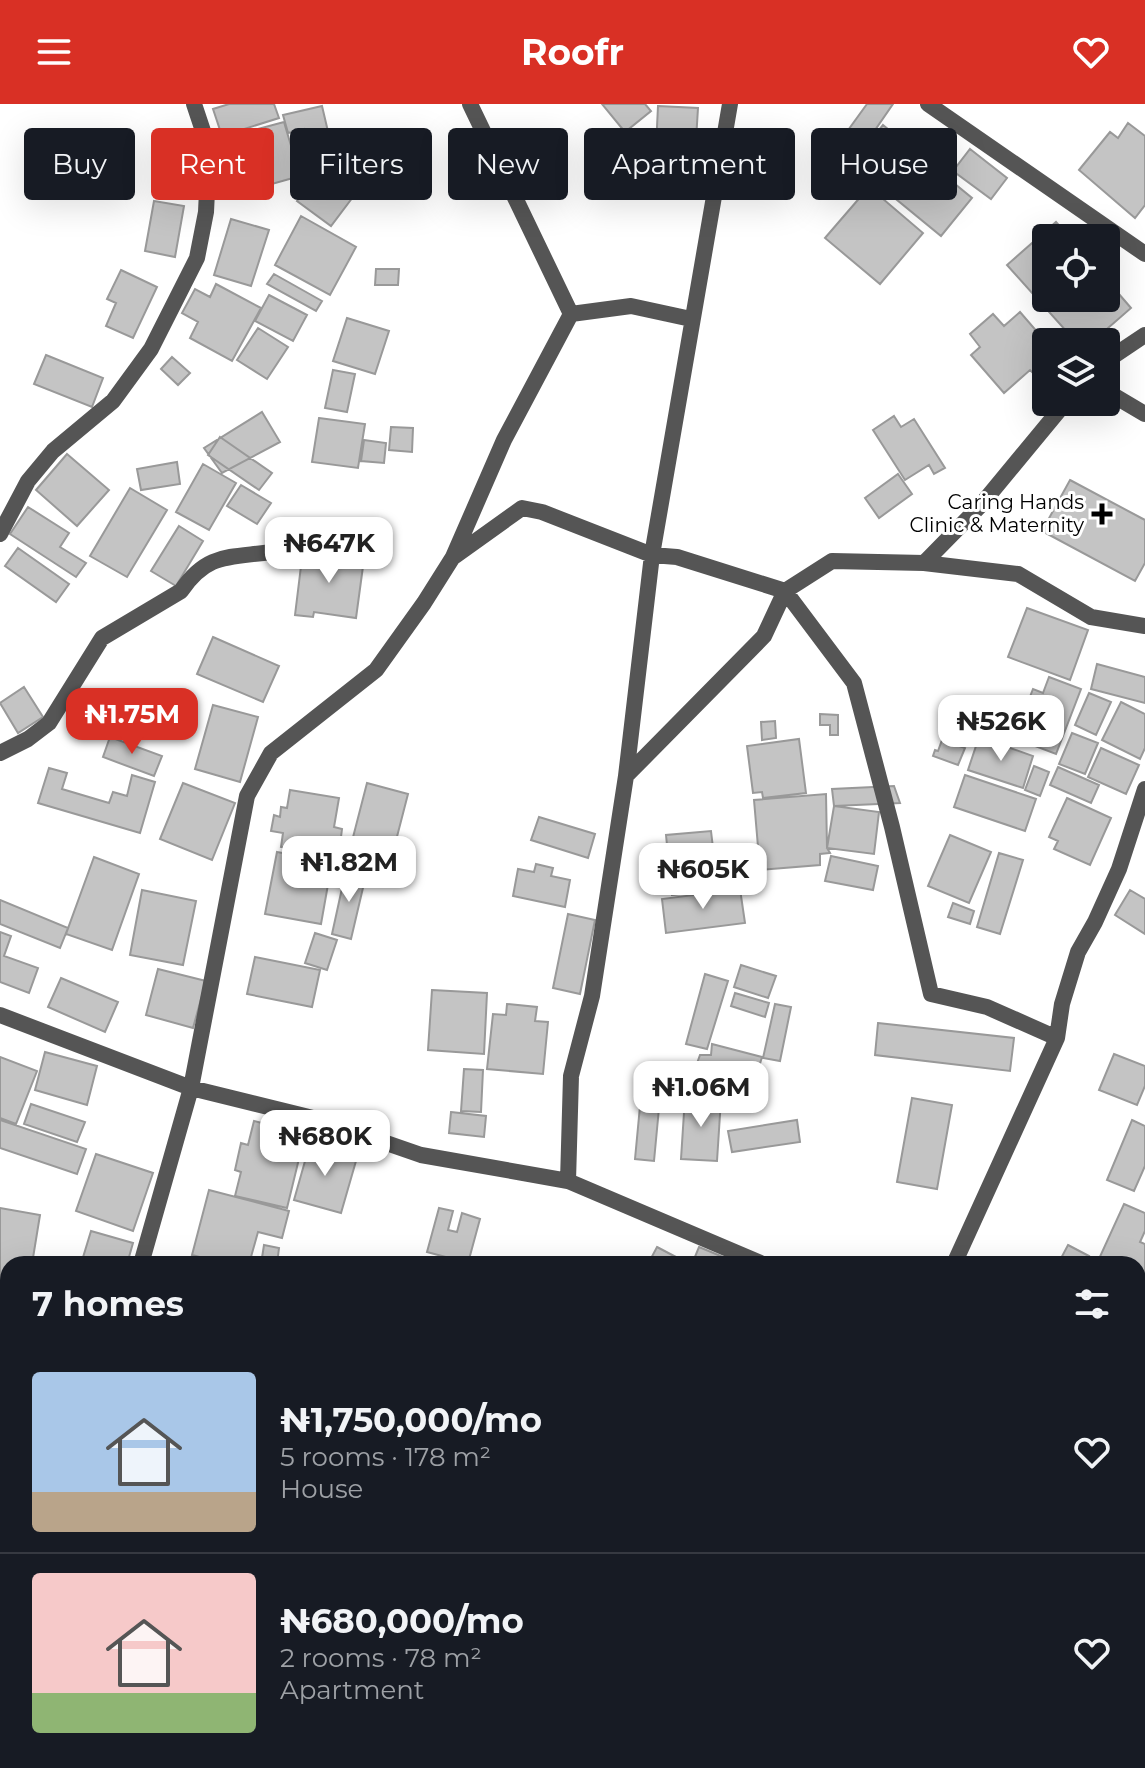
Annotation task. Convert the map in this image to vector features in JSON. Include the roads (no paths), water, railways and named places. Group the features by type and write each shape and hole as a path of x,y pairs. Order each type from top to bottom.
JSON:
{"street":[{"path":"0,534 28,481 53,451 113,401 151,349 197,258 206,212 209,149 194,104"},
{"path":"470,104 571,314"},
{"path":"568,1181 571,1076 592,996 626,776 652,555 730,104"},
{"path":"928,104 1145,254"},
{"path":"571,314 631,306 691,319"},
{"path":"143,1256 191,1088 247,796 271,753 376,670 453,557 504,440 571,314"},
{"path":"1120,352 1145,335"},
{"path":"1120,399 1145,414"},
{"path":"924,563 980,506 1054,416"},
{"path":"453,557 522,508 542,512 652,555 677,557 785,591 854,683 931,994 987,1007 1057,1038"},
{"path":"0,753 28,739 49,723 102,638 181,591 211,560 271,552"},
{"path":"626,776 764,636 785,591 832,561 924,563 1018,574 1091,617 1145,626"},
{"path":"958,1256 1057,1038 1062,1004 1078,952 1119,869 1145,789"},
{"path":"0,1015 191,1088 317,1119 421,1155 568,1181 744,1256"}],"place":[{"name":"Caring Hands Clinic & Maternity","path":"1102,514"}]}
